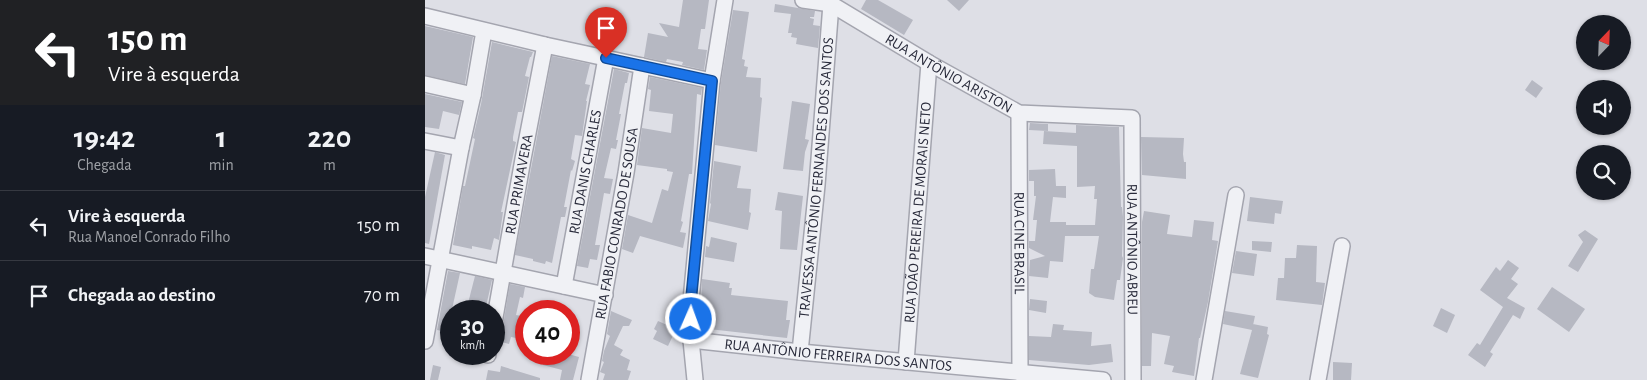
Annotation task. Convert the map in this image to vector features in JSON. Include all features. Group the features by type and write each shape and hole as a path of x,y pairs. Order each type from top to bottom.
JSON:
{"street":[{"path":"695,380 691,340 691,300 712,81 725,0"},
{"name":"RUA ANTÔNIO ARISTON","path":"803,0 831,4 929,63 1019,113 1132,118"},
{"name":"TRAVESSA ANTÔNIO FERNANDES DOS SANTOS","path":"800,352 817,185 831,4"},
{"path":"425,16 545,45 712,81"},
{"path":"425,341 484,31"},
{"name":"RUA PRIMAVERA","path":"498,300 545,45"},
{"name":"RUA DANIS CHARLES","path":"564,286 606,58"},
{"name":"RUA JOÃO PEREIRA DE MORAIS NETO","path":"906,362 929,63"},
{"name":"RUA FABIO CONRADO DE SOUSA","path":"589,380 626,173 642,66"},
{"path":"425,84 473,95"},
{"name":"RUA CINE BRASIL","path":"1019,113 1020,373"},
{"name":"RUA ANTÔNIO ABREU","path":"1132,118 1133,380"},
{"path":"425,141 461,148"},
{"path":"1204,380 1236,196"},
{"path":"1318,380 1342,246"},
{"path":"425,256 605,295"},
{"name":"RUA ANTÔNIO FERREIRA DOS SANTOS","path":"691,340 1103,380"}],"building":[{"path":"683,0 709,0 705,29 701,29 698,49 707,50 704,70 682,65 683,62 667,59 666,62 644,57 648,33 668,37 659,23 679,27"},
{"path":"866,0 878,0 913,20 904,35 861,9"},
{"path":"947,0 969,0 959,11"},
{"path":"775,4 815,11 814,17 810,18 814,19 813,25 820,26 818,48 796,44 797,38 791,37 792,33 788,33 791,14 774,12"},
{"path":"733,10 749,12 742,59 745,60 744,66 748,67 746,77 761,78 760,97 762,98 757,152 715,145 721,82"},
{"path":"425,26 473,37 465,84 425,75"},
{"path":"492,42 533,52 525,76 529,77 522,112 518,112 513,137 513,141 516,142 501,212 503,212 499,240 494,238 491,250 453,245 463,186 465,186 475,139 473,138"},
{"path":"552,56 590,64 585,84 590,85 582,136 575,135 571,159 575,161 571,170 564,207 567,207 565,217 561,217 552,263 546,261 545,264 515,255"},
{"path":"614,69 629,73 627,83 625,83 619,114 621,114 616,149 611,148 604,178 613,179 610,194 604,193 595,245 600,245 597,260 590,259 588,268 577,266"},
{"path":"650,77 702,88 701,95 697,94 692,174 689,174 681,221 683,222 680,232 686,233 683,248 640,236 633,253 622,249 628,215 652,223 662,189 668,191 673,172 667,171 667,169 637,165 642,128 671,133 673,114 649,111 651,90 648,89"},
{"path":"1532,80 1543,88 1536,98 1525,90"},
{"path":"425,94 462,102 459,115 443,111 439,129 425,127"},
{"path":"792,101 810,104 805,139 809,140 805,152 803,171 783,169"},
{"path":"1030,123 1048,124 1048,131 1029,130"},
{"path":"1076,125 1119,127 1123,258 1120,280 1117,280 1114,300 1095,297 1089,293 1091,269 1094,269 1099,236 1065,236 1063,262 1050,261 1048,278 1029,276 1030,260 1045,256 1029,248 1029,241 1035,241 1037,220 1033,220 1036,196 1034,196 1034,181 1029,181 1029,170 1055,169 1056,186 1066,186 1066,198 1053,197 1050,222 1066,222 1066,225 1095,225 1097,199 1094,199 1095,186 1077,187 1077,146 1043,144 1044,131 1076,133"},
{"path":"1141,137 1184,138 1183,154 1184,162 1186,162 1186,179 1142,175"},
{"path":"435,152 445,155 429,244 425,243 425,197"},
{"path":"714,161 741,166 737,188 751,189 749,212 751,213 748,230 708,221"},
{"path":"778,192 803,196 797,250 780,249 782,211 775,210"},
{"path":"1250,197 1283,201 1281,214 1275,213 1274,224 1247,221"},
{"path":"1144,211 1170,215 1167,234 1192,237 1194,220 1214,222 1212,240 1218,241 1208,302 1199,338 1194,376 1172,372 1174,366 1164,364 1170,336 1152,333 1151,366 1142,366 1142,222"},
{"path":"1585,230 1598,239 1578,272 1568,266 1583,242 1578,235"},
{"path":"711,237 737,243 734,262 705,257 706,246 709,247"},
{"path":"1252,241 1272,242 1271,252 1252,250"},
{"path":"1297,245 1317,246 1316,282 1325,283 1322,305 1276,300 1278,278 1284,278 1285,258 1296,258"},
{"path":"1236,251 1257,254 1254,276 1232,273"},
{"path":"1508,260 1519,268 1511,279 1518,284 1507,298 1525,308 1520,319 1513,315 1490,352 1493,354 1485,367 1468,355 1477,343 1480,345 1503,307 1480,290 1496,267 1500,271"},
{"path":"448,271 460,273 454,300 443,300"},
{"path":"475,276 492,280 487,300 469,300"},
{"path":"702,279 730,283 729,288 732,288 731,295 788,301 786,320 790,320 787,338 700,328"},
{"path":"510,284 525,287 523,298 520,297 519,300 515,300 515,338 511,337 509,344 505,343 505,313"},
{"path":"1552,287 1585,309 1569,332 1537,309"},
{"path":"1030,299 1047,301 1046,313 1029,310"},
{"path":"1441,308 1455,315 1447,333 1433,326"},
{"path":"611,311 632,320 629,326 623,326 614,345 623,350 620,355 630,360 627,370 631,371 628,380 603,380 605,374 600,372 604,362 602,361 604,351 610,336 607,334"},
{"path":"1225,311 1255,316 1253,324 1268,327 1267,334 1269,335 1258,378 1240,374 1252,330 1223,324"},
{"path":"440,314 440,331 437,330"},
{"path":"658,321 676,329 668,346 653,339 657,331 654,329"},
{"path":"1053,324 1064,325 1063,330 1092,332 1091,346 1111,344 1113,362 1089,365 1029,360 1029,336 1051,337"},
{"path":"1333,362 1352,363 1351,380 1333,380"},
{"path":"433,365 441,367 438,380 430,380"},
{"path":"543,365 577,365 573,380 560,380 562,370"},
{"path":"501,366 540,378 540,380 486,380 488,370 500,372"}],"route":[{"path":"606,58 712,81 691,300 691,319"}]}
